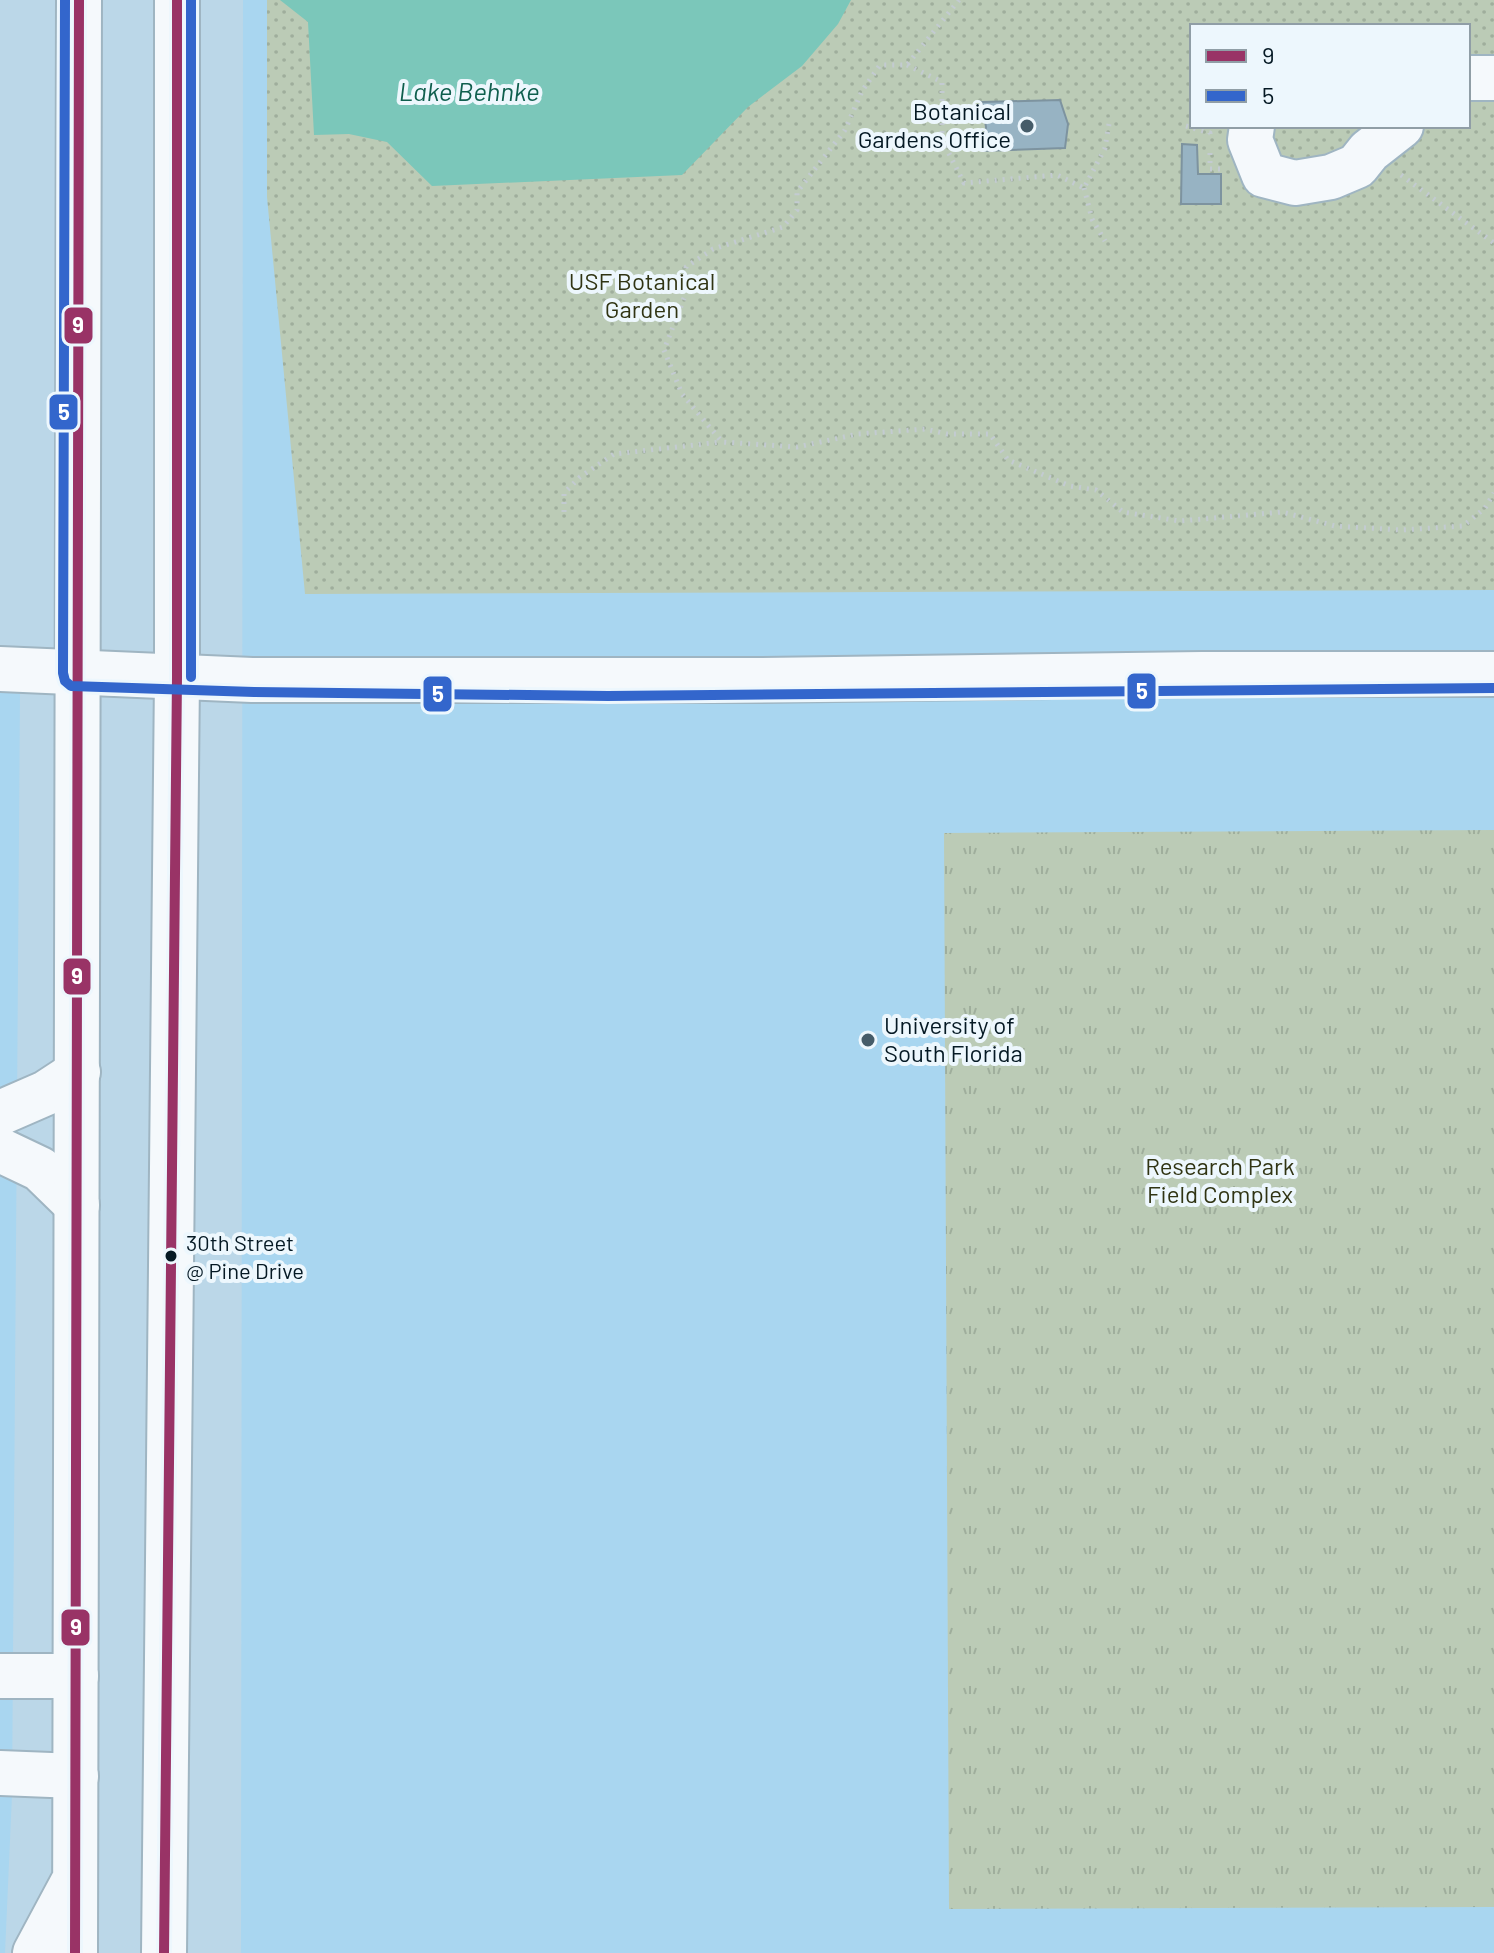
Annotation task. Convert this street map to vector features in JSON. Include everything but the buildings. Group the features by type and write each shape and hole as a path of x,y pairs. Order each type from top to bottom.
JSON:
{"main road":[{"path":"75,1953 79,0"},
{"path":"168,1942 177,677 177,0"},
{"path":"1470,78 1494,78"},
{"path":"1252,128 1250,140 1264,175 1286,183 1331,177 1357,166 1385,138"},
{"path":"0,669 252,680 755,680 1494,674"},
{"path":"0,1113 46,1093 78,1072"},
{"path":"0,1150 40,1169 77,1205"},
{"path":"0,1676 76,1676"},
{"path":"0,1773 76,1776"},
{"path":"35,1953 75,1879"}],"path":[{"path":"907,65 959,0"},
{"path":"722,442 682,394 664,350 686,293 686,267 713,249 783,227 797,210 797,192 845,130 862,91 880,65 907,65 942,82 942,140 964,183 1057,175 1084,188"},
{"path":"1105,241 1092,219 1084,188 1105,148 1110,118"},
{"path":"1186,126 1190,127"},
{"path":"1193,128 1210,133 1210,169"},
{"path":"1385,138 1494,243"},
{"path":"564,512 564,493 580,477 614,454 722,442 797,447 858,434 925,429 947,434 990,434 1008,460 1070,486 1096,490 1123,512 1180,521 1282,512 1335,526 1401,530 1463,526 1485,508 1494,493"}],"shaded area":[{"name":"University of South Florida","path":"243,0 1494,0 1494,1953 241,1953"},
{"path":"0,693 20,693 12,1795 5,1953 0,1953"}],"green space":[{"name":"USF Botanical Garden","path":"267,0 1494,0 1494,590 305,594 267,197"},
{"name":"Research Park Field Complex","path":"1494,830 1494,1907 949,1909 944,833"}],"water":[{"name":"Lake Behnke","path":"280,0 851,0 838,24 802,66 748,107 682,175 432,186 387,142 349,134 314,135 308,22"}],"transit line":[{"name":"5","path":"65,0 63,673 65,681 71,686 254,692 608,696 1494,688"},
{"name":"9","path":"75,1953 79,0"},
{"name":"9","path":"164,1953 177,677 177,0"},
{"name":"5","path":"191,0 191,677"}],"place":[{"name":"Botanical Gardens Office","path":"1027,126"},
{"name":"University of South Florida","path":"868,1040"},
{"name":"30th Street @ Pine Drive","path":"171,1256"}]}
